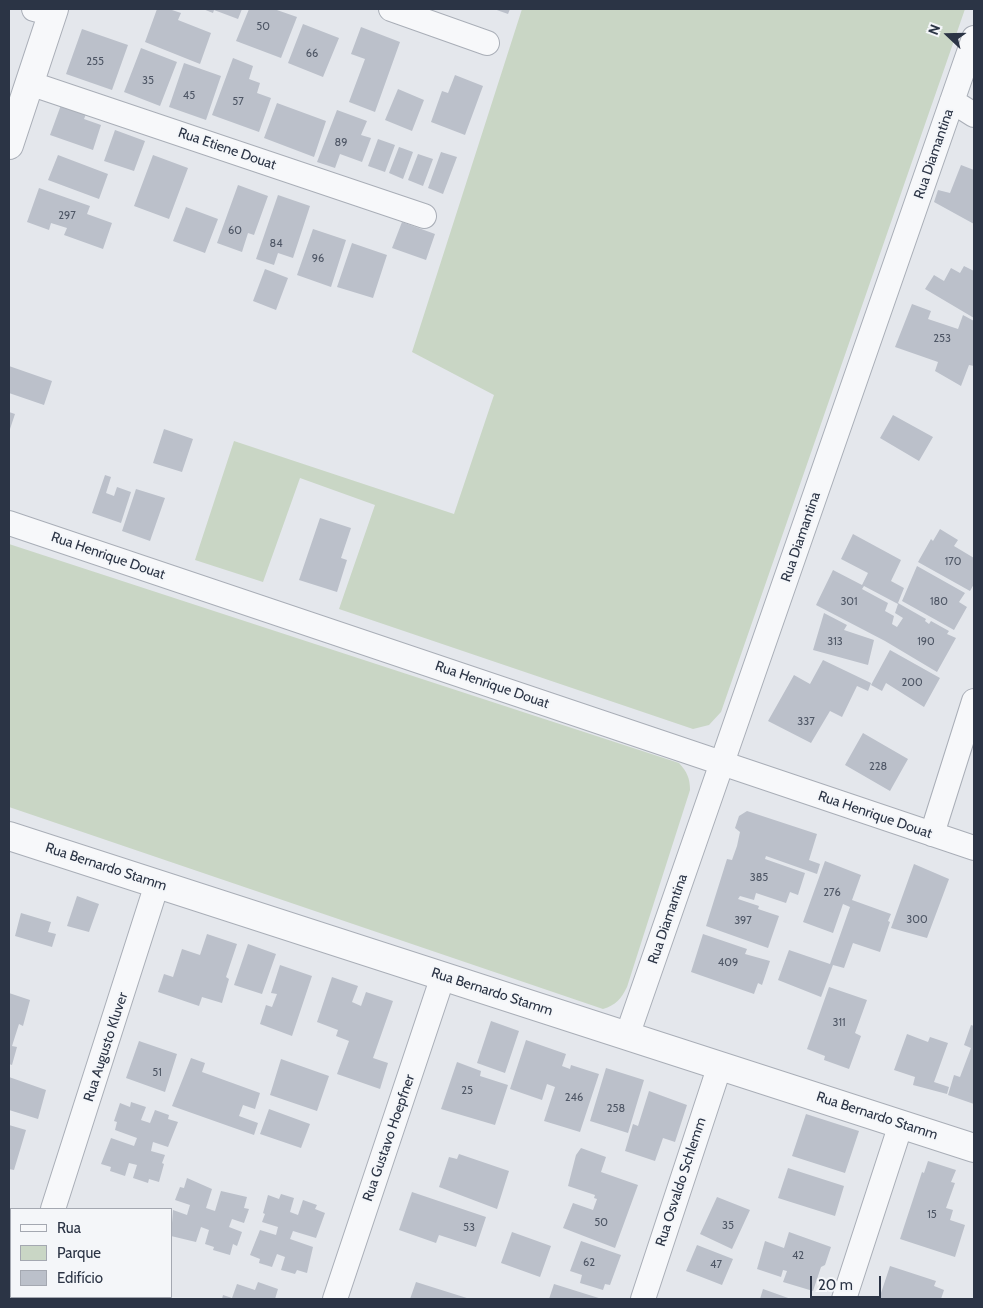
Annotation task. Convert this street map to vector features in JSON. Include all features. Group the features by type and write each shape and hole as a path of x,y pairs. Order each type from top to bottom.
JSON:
{"street":[{"path":"391,9 487,43"},
{"path":"9,144 29,82 47,11"},
{"name":"Rua Diamantina","path":"627,1036 974,38"},
{"name":"Rua Etiene Douat","path":"29,82 424,216"},
{"path":"952,101 974,115"},
{"name":"Rua Henrique Douat","path":"9,523 974,848"},
{"path":"932,834 974,701"},
{"name":"Rua Bernardo Stamm","path":"9,836 974,1148"},
{"name":"Rua Augusto Kluver","path":"53,1208 158,884"},
{"name":"Rua Gustavo Hoepfner","path":"335,1299 443,976"},
{"name":"Rua Osvaldo Schlemm","path":"643,1299 720,1065"},
{"path":"844,1299 901,1124"}],"green space":[{"path":"522,9 965,9 721,712 709,725 693,729 339,609 375,505 300,478 263,582 195,560 234,441 454,514 494,395 412,352"},
{"path":"9,544 679,763 688,775 690,790 627,987 620,998 611,1006 603,1009 9,807"}],"building":[{"path":"157,9 169,9 181,13 178,20 211,33 200,64 145,42"},
{"path":"203,9 242,9 238,19 214,10 213,13"},
{"path":"249,9 274,9 297,17 281,58 236,41"},
{"path":"494,9 510,9 508,14"},
{"path":"303,24 339,38 323,77 288,63"},
{"path":"361,27 400,42 375,112 349,102 365,59 351,54"},
{"path":"82,29 128,45 112,90 66,74"},
{"path":"141,48 177,62 160,106 124,92"},
{"path":"233,58 253,66 249,79 260,83 257,93 271,98 259,132 212,115"},
{"path":"184,63 221,76 206,120 169,107"},
{"path":"455,75 483,86 465,135 431,122 442,91 448,93"},
{"path":"398,89 424,100 412,131 385,120"},
{"path":"277,103 326,121 314,157 264,138"},
{"path":"61,105 86,114 84,119 101,125 93,150 50,135"},
{"path":"337,110 367,121 361,135 371,138 362,162 340,154 335,168 317,162"},
{"path":"115,130 145,141 134,171 104,161"},
{"path":"378,139 395,145 385,172 368,166"},
{"path":"399,147 413,152 403,179 389,173"},
{"path":"441,152 457,157 443,194 428,188"},
{"path":"418,154 433,159 423,186 408,180"},
{"path":"58,155 108,174 99,199 48,180"},
{"path":"153,155 188,168 169,219 134,206"},
{"path":"961,165 974,170 974,224 934,202 938,190 950,193"},
{"path":"238,185 268,196 254,235 248,233 242,252 217,243"},
{"path":"39,188 90,206 87,214 112,223 103,249 64,235 67,228 51,223 49,230 27,222"},
{"path":"278,195 310,206 293,258 278,253 274,265 256,259"},
{"path":"186,207 218,219 205,253 173,241"},
{"path":"402,222 435,234 426,260 392,248"},
{"path":"313,229 346,240 331,287 297,275"},
{"path":"352,243 387,255 373,298 337,287"},
{"path":"964,266 974,271 974,318 925,289 934,275 944,281 951,268 960,273"},
{"path":"265,269 288,278 276,310 253,301"},
{"path":"912,304 931,311 928,319 958,329 963,315 974,321 974,366 969,365 961,386 935,371 938,362 895,347"},
{"path":"9,366 52,381 44,405 9,393"},
{"path":"9,412 15,414 9,432"},
{"path":"893,415 933,437 919,461 880,438"},
{"path":"164,429 193,439 182,472 153,463"},
{"path":"105,475 111,477 106,493 114,496 117,487 131,492 121,523 92,513"},
{"path":"136,489 165,498 150,541 122,531"},
{"path":"320,518 351,528 341,558 347,560 337,592 299,580"},
{"path":"940,529 958,540 954,546 974,558 974,584 970,591 918,562 931,539 933,541"},
{"path":"853,534 901,560 891,581 904,588 898,603 926,619 925,621 929,624 931,621 949,631 947,634 956,638 937,672 885,641 816,605 833,570 862,585 868,573 841,559","holes":["864,586 898,604 895,613 903,618 897,627 892,624 894,616 885,611 888,603 862,589"]},
{"path":"917,566 965,593 959,602 967,607 954,630 902,601"},
{"path":"824,613 847,625 844,630 874,640 868,665 813,650"},
{"path":"890,650 940,678 924,707 886,683 882,691 871,685"},
{"path":"823,660 871,683 868,691 857,686 842,717 830,711 811,743 768,721 794,675 810,684"},
{"path":"863,733 908,759 890,791 845,765"},
{"path":"747,811 817,834 809,860 820,864 817,874 766,856 765,859 805,873 798,895 790,892 786,903 756,893 754,900 740,896 738,899 759,906 758,909 779,916 768,948 706,926 727,859 732,860 737,846 740,832 735,828 739,816"},
{"path":"825,861 861,875 852,900 891,914 880,952 853,943 844,968 833,965 821,997 778,980 789,950 830,964 850,907 843,904 833,933 803,922"},
{"path":"914,864 949,879 927,938 891,928"},
{"path":"77,896 99,904 89,932 67,926"},
{"path":"21,913 51,922 48,932 56,934 52,947 15,936"},
{"path":"207,934 237,944 226,977 229,979 222,1003 202,997 199,1006 158,992 164,974 173,977 182,949 200,955"},
{"path":"703,934 747,949 745,954 770,961 762,985 758,983 754,994 691,972"},
{"path":"248,944 276,954 262,994 234,985"},
{"path":"280,965 312,976 292,1036 260,1024 266,1005 272,1007 277,994 271,993"},
{"path":"332,977 358,986 352,1002 361,1006 366,992 393,1001 373,1058 388,1063 380,1089 337,1074 349,1041 336,1036 338,1030 317,1022"},
{"path":"829,987 867,1000 855,1033 861,1036 849,1069 824,1060 825,1056 807,1049"},
{"path":"9,993 30,1000 23,1026 19,1024 12,1046 17,1047 12,1065 9,1064"},
{"path":"491,1021 519,1031 505,1073 477,1063"},
{"path":"971,1025 974,1026 974,1104 948,1095 954,1075 960,1077 971,1048 964,1045"},
{"path":"907,1034 928,1042 930,1037 948,1043 934,1082 949,1087 947,1094 913,1085 915,1077 894,1070"},
{"path":"526,1040 566,1054 562,1066 570,1069 571,1065 599,1074 580,1132 544,1121 555,1087 547,1084 542,1100 510,1089"},
{"path":"139,1041 177,1054 165,1092 126,1078"},
{"path":"191,1058 205,1063 202,1072 260,1093 255,1109 243,1105 239,1116 258,1123 254,1135 172,1106"},
{"path":"281,1059 329,1076 317,1111 270,1095"},
{"path":"457,1062 481,1071 480,1076 508,1085 495,1125 441,1109"},
{"path":"606,1068 644,1080 628,1133 590,1121"},
{"path":"9,1077 46,1090 38,1119 9,1110"},
{"path":"649,1091 687,1105 675,1142 663,1138 655,1161 625,1151 633,1124 638,1126"},
{"path":"131,1102 146,1107 141,1120 150,1123 155,1110 169,1115 168,1119 178,1122 168,1147 153,1142 151,1151 165,1155 159,1182 149,1179 148,1183 133,1178 137,1165 129,1163 125,1176 110,1171 111,1167 101,1164 111,1138 134,1146 137,1138 115,1130 117,1122 114,1121 120,1103 130,1107"},
{"path":"269,1109 310,1124 301,1148 260,1134"},
{"path":"806,1114 859,1131 845,1173 792,1156"},
{"path":"9,1125 26,1130 14,1170 9,1169"},
{"path":"581,1148 606,1157 601,1172 638,1185 615,1248 563,1228 573,1203 593,1210 597,1199 594,1198 595,1195 568,1186 576,1155"},
{"path":"459,1154 509,1171 497,1209 439,1187 449,1157 457,1159"},
{"path":"928,1161 956,1170 951,1182 955,1183 946,1208 953,1210 950,1220 965,1225 955,1257 900,1239 922,1172 924,1173"},
{"path":"788,1168 844,1186 835,1216 778,1198"},
{"path":"187,1178 212,1189 206,1208 215,1211 221,1191 247,1197 244,1208 249,1209 244,1223 232,1219 229,1227 242,1232 237,1246 233,1244 230,1255 213,1250 214,1247 205,1244 209,1230 201,1227 196,1242 172,1236 173,1210 187,1215 190,1205 175,1200 180,1187 184,1188"},
{"path":"412,1192 486,1217 476,1247 439,1235 436,1243 399,1230"},
{"path":"281,1194 294,1198 290,1212 298,1215 303,1200 317,1205 315,1209 325,1213 316,1238 293,1231 290,1239 313,1247 307,1273 297,1270 295,1274 281,1270 285,1257 277,1254 272,1267 259,1263 260,1259 250,1255 260,1230 276,1235 278,1227 262,1222 265,1214 263,1213 268,1195 279,1199"},
{"path":"717,1197 750,1210 732,1249 700,1234"},
{"path":"512,1232 551,1246 540,1277 501,1263"},
{"path":"789,1232 831,1247 825,1265 821,1267 813,1291 783,1282 787,1271 783,1270 781,1277 757,1269 765,1241 784,1248"},
{"path":"581,1241 621,1255 610,1285 605,1284 603,1290 580,1283 582,1275 570,1271"},
{"path":"697,1245 733,1259 722,1285 686,1271"},
{"path":"890,1266 936,1281 934,1286 944,1290 941,1299 879,1299"},
{"path":"258,1282 278,1289 275,1299 222,1299 223,1295 232,1298 237,1284 255,1290"},
{"path":"416,1282 470,1299 410,1299"},
{"path":"554,1284 602,1299 549,1299"},
{"path":"763,1289 791,1299 760,1299"},
{"path":"66,1298 114,1298 113,1299"}]}
